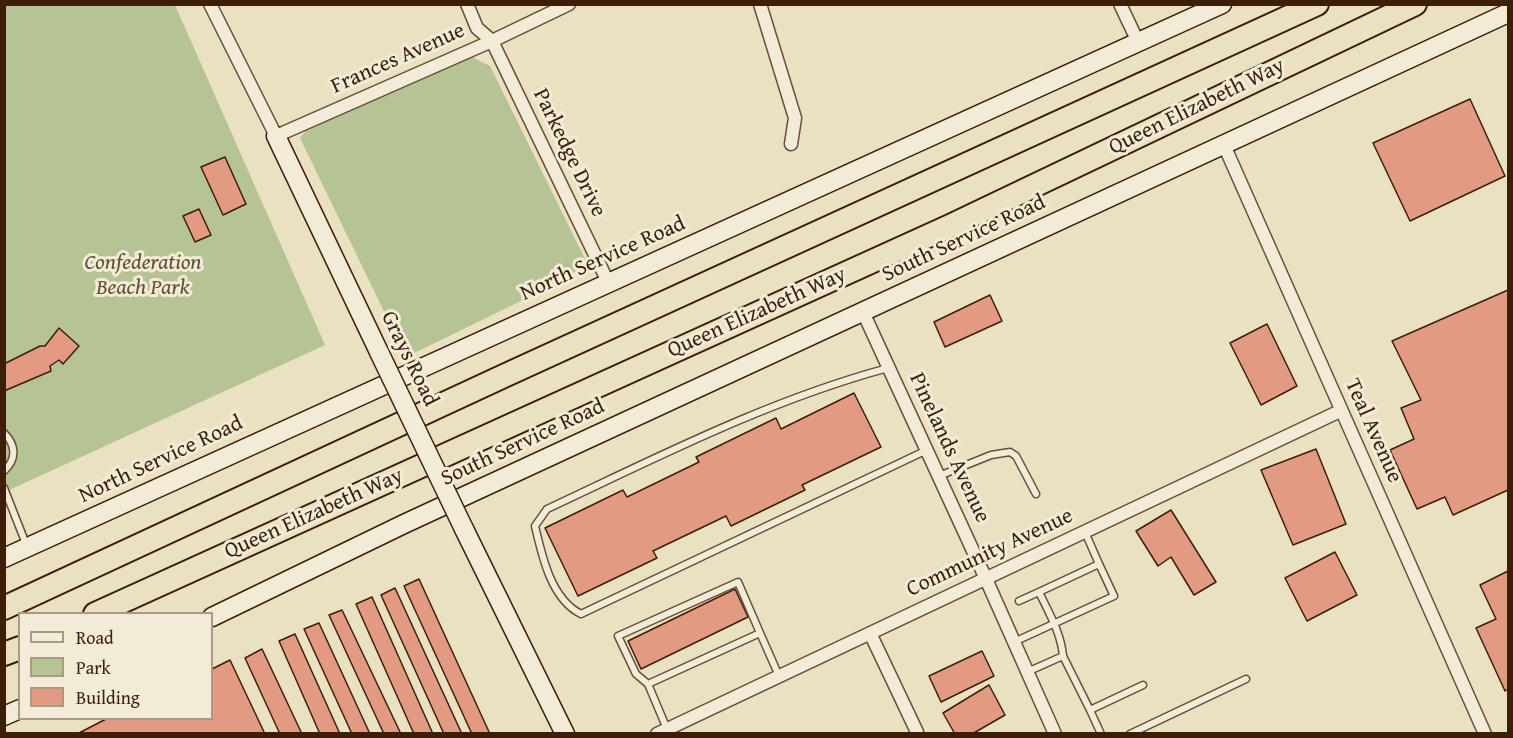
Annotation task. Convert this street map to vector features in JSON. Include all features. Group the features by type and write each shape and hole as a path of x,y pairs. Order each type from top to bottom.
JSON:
{"highway":[{"name":"Queen Elizabeth Way","path":"4,608 1317,4"},
{"name":"Queen Elizabeth Way","path":"99,612 950,226 1415,4"}],"street":[{"name":"Grays Road","path":"210,4 565,734"},
{"name":"Parkedge Drive","path":"467,4 477,28 492,41 608,282"},
{"name":"Frances Avenue","path":"276,136 492,41 569,4"},
{"path":"760,4 795,118 790,144"},
{"path":"1120,4 1138,44"},
{"name":"North Service Road","path":"4,558 1222,4"},
{"name":"South Service Road","path":"213,616 404,524 1509,13"},
{"name":"Teal Avenue","path":"1224,145 1485,734"},
{"name":"Pinelands Avenue","path":"863,312 1055,734"},
{"name":"Community Avenue","path":"662,731 1340,411"},
{"path":"870,633 917,732"},
{"path":"4,716 18,710"}],"lane":[{"path":"889,367 838,381 782,403 708,434 547,509 535,526 546,570 569,608 580,614 927,450"},
{"path":"4,433 11,440 14,456 4,471"},
{"path":"939,476 991,455 1010,452 1016,456 1036,494"},
{"path":"4,488 27,547"},
{"path":"1014,642 1114,596 1085,532"},
{"path":"1019,601 1099,564"},
{"path":"662,731 648,684 636,674 618,636 738,582 779,676"},
{"path":"1038,592 1062,640 1063,656 1101,734"},
{"path":"648,684 760,633"},
{"path":"1028,672 1063,656"},
{"path":"1130,734 1246,679"},
{"path":"1090,710 1143,685"}],"green space":[{"name":"Confederation Beach Park","path":"4,5 175,5 325,345 5,492"},
{"path":"472,57 490,66 586,261 568,278 406,357 300,138 309,127"}],"building":[{"path":"1470,99 1505,176 1410,221 1373,143"},
{"path":"225,157 246,204 223,215 201,167"},
{"path":"199,209 211,235 195,242 183,216"},
{"path":"1508,290 1508,490 1453,515 1445,497 1417,509 1390,450 1414,439 1401,408 1421,400 1392,341"},
{"path":"990,295 1002,321 945,347 934,322"},
{"path":"1267,324 1297,386 1261,405 1230,343"},
{"path":"59,328 79,346 63,364 59,360 50,366 51,371 4,391 4,364 40,346 45,346"},
{"path":"854,393 881,447 802,485 805,490 731,526 726,516 653,551 657,558 578,596 545,528 623,490 627,497 699,462 696,457 776,418 781,429"},
{"path":"1316,449 1346,524 1293,545 1261,470"},
{"path":"1171,510 1216,582 1194,595 1171,557 1158,566 1136,531"},
{"path":"1335,552 1357,595 1307,621 1285,578"},
{"path":"1508,571 1508,689 1505,691 1476,628 1496,619 1480,585"},
{"path":"419,579 490,734 472,734 404,586"},
{"path":"395,588 462,734 444,734 381,595"},
{"path":"735,589 748,617 641,669 628,641"},
{"path":"372,597 433,734 414,734 356,604"},
{"path":"342,610 401,734 384,734 329,615"},
{"path":"319,623 370,734 352,734 304,629"},
{"path":"295,634 340,734 320,734 279,641"},
{"path":"262,649 302,734 280,734 245,658"},
{"path":"982,651 994,676 941,702 929,676"},
{"path":"230,660 265,734 77,734 104,720 213,720 213,668"},
{"path":"989,685 1005,715 972,734 955,734 943,713"}]}
